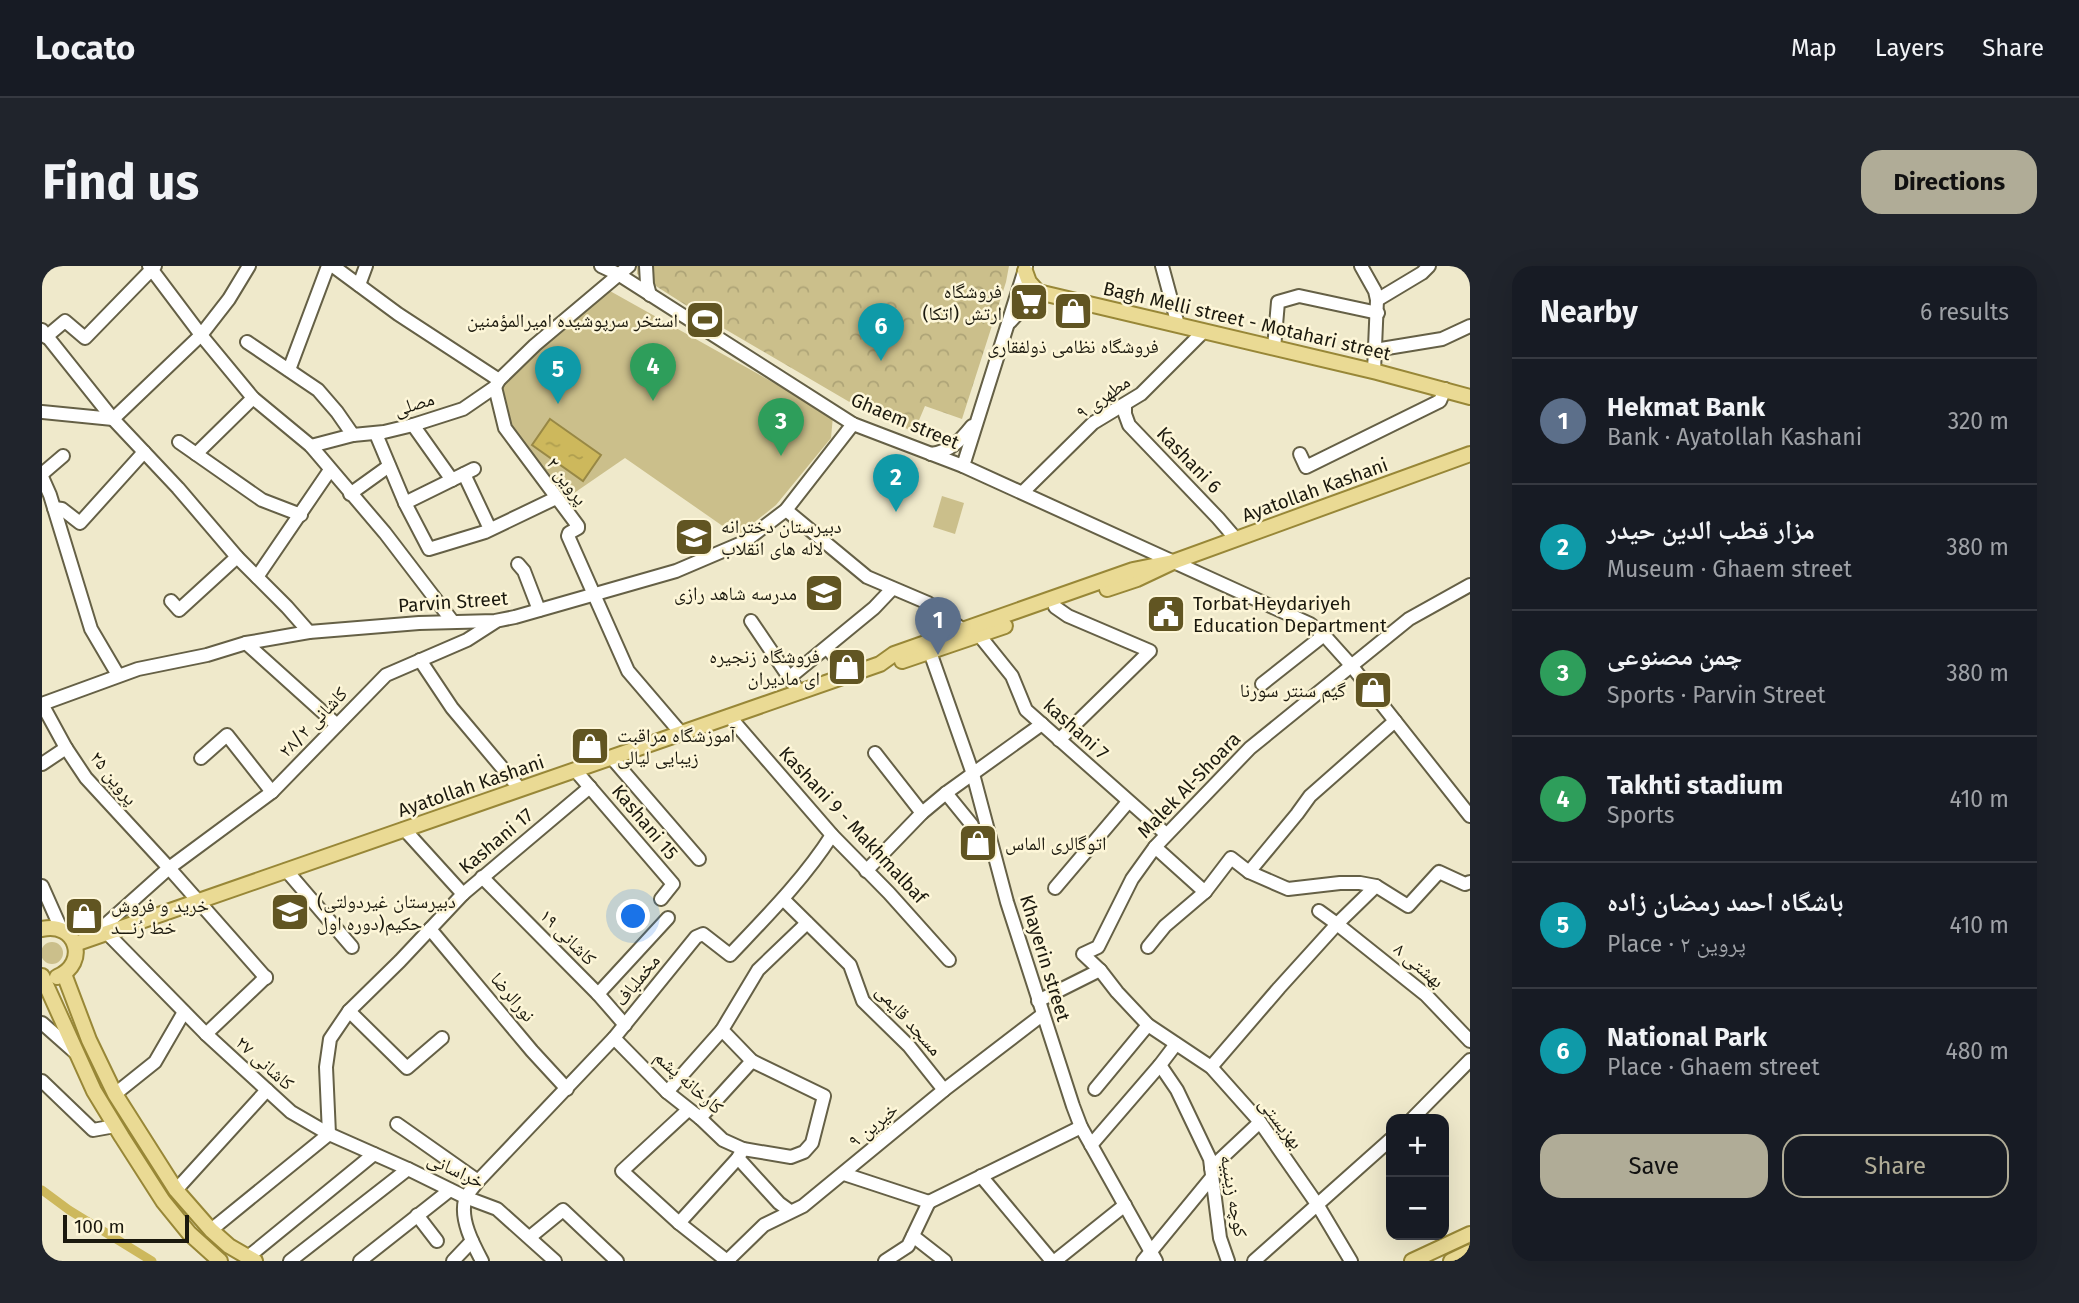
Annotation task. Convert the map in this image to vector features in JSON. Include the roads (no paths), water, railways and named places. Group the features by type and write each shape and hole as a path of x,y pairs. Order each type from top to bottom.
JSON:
{"main road":[{"path":"1022,272 1038,292"},
{"name":"Bagh Melli street - Motahari street","path":"1038,292 1374,372 1443,395 1470,397"},
{"name":"Ayatollah Kashani","path":"82,942 850,674 880,664 897,663 979,635 1137,579 1173,562 1470,454"},
{"name":"Ayatollah Kashani","path":"880,664 894,654 1133,570 1173,562"},
{"path":"42,929 62,930 82,942 75,961 64,974 57,977 42,976 94,1091 163,1201 189,1233 220,1261"},
{"path":"64,974 89,1040 116,1094 176,1190 211,1230 229,1246 252,1259"},
{"path":"143,1170 158,1161"},
{"path":"1412,1261 1470,1234"},
{"path":"1451,1261 1470,1252"}],"street":[{"path":"42,412 113,419 201,335 229,299 249,266"},
{"path":"289,370 328,266"},
{"path":"333,266 497,384"},
{"path":"359,285 366,266"},
{"name":"Ghaem street","path":"601,266 623,270 650,295 853,424 1023,492 1310,624 1324,635 1350,664 1468,810"},
{"path":"646,266 650,295"},
{"path":"1162,266 1178,325"},
{"path":"1362,266 1375,291 1378,307 1374,372"},
{"path":"1273,348 1278,302 1298,296 1378,307 1429,266"},
{"path":"309,632 237,557 113,419 44,334 65,321 85,338 152,267 201,335 253,398 311,446 386,533 453,622"},
{"name":"مصلی","path":"311,446 353,435 376,434 413,425 463,409 497,384 535,345 623,270"},
{"path":"963,466 1022,272"},
{"path":"1007,326 1038,292"},
{"path":"1375,350 1442,339 1470,326"},
{"name":"مطهری ۹","path":"1023,492 1093,423 1142,394 1204,331"},
{"path":"247,342 318,390 353,435"},
{"name":"پروین ۲","path":"497,384 505,428 578,527 568,536 593,594"},
{"path":"1300,454 1306,467 1443,395"},
{"path":"196,454 253,398"},
{"name":"Kashani 6","path":"1125,405 1129,425 1236,539"},
{"path":"931,454 955,446 978,418"},
{"name":"Parvin Street","path":"42,704 118,675 246,643 309,632 495,621 676,571 744,542 786,510 853,424"},
{"path":"413,425 464,474 490,529"},
{"path":"376,434 405,503 429,549 490,529 556,498"},
{"path":"180,442 262,500 301,515"},
{"path":"54,508 62,509 80,523 144,452"},
{"path":"63,456 42,476 91,629 118,675"},
{"path":"350,494 389,466"},
{"path":"257,577 330,470"},
{"path":"405,503 464,474"},
{"path":"786,510 867,577 928,603 963,630"},
{"path":"171,601 179,610 237,557"},
{"path":"519,564 539,610"},
{"name":"Malek Al-Shoara","path":"1083,954 1098,947 1132,879 1155,847 1250,748 1350,664 1409,619 1470,585"},
{"path":"790,677 874,608 892,589"},
{"path":"593,594 628,671 681,733"},
{"path":"1055,607 1068,616 1150,651 1059,740"},
{"name":"کاشانی ۲۸/۲","path":"82,942 169,868 272,792 386,675 467,640 495,621"},
{"path":"751,621 799,692"},
{"name":"kashani 7","path":"979,635 1012,676 1026,710 1166,834"},
{"path":"1262,684 1324,635"},
{"path":"246,643 337,725"},
{"path":"827,648 850,674"},
{"name":"Khayerin street","path":"930,652 974,774 1038,1001 1081,1127 1125,1205 1150,1258"},
{"path":"420,660 452,708 520,789"},
{"name":"پروین ۲۵","path":"42,704 86,778 266,978 206,1034"},
{"name":"Kashani 9 - Makhmalbaf","path":"729,716 832,835 889,892 949,960"},
{"path":"1249,872 1310,796 1395,721"},
{"path":"866,871 922,813 1042,724"},
{"path":"201,758 227,735 272,792"},
{"path":"42,764 66,748"},
{"path":"876,753 922,813"},
{"path":"611,757 699,859"},
{"name":"Kashani 15","path":"575,770 673,884 661,900"},
{"name":"Kashani 17","path":"329,1134 326,1067 330,1039 349,1011 463,894 590,787"},
{"path":"946,793 972,825"},
{"path":"1055,888 1128,802"},
{"path":"404,829 463,894"},
{"path":"783,898 832,835"},
{"path":"1155,847 1205,892"},
{"path":"1148,947 1165,926 1205,892 1231,858 1249,872 1288,889 1340,883 1376,886 1408,906 1438,872 1465,884 1470,882"},
{"path":"286,870 352,947"},
{"name":"کاشانی ۱۹","path":"482,877 598,994 625,1025"},
{"path":"42,886 62,930"},
{"path":"1211,1067 1279,988 1376,886"},
{"name":"مسجد قایمی","path":"783,898 850,965 863,1001 909,1046 944,1090"},
{"name":"مخملباف","path":"466,1197 478,1181 579,1078 699,934 703,934 730,955 783,898"},
{"name":"بهشتی ۸","path":"1319,911 1426,995 1470,1041"},
{"path":"598,994 668,918"},
{"path":"667,1092 722,1030 758,970 807,923"},
{"name":"نورالرضا","path":"430,929 567,1089"},
{"name":"کاشانی ۲۷","path":"107,933 206,1034 267,1090 292,1112 329,1134"},
{"name":"بهزیستی","path":"1083,954 1148,1025 1211,1067 1259,1122 1317,1204 1351,1261"},
{"path":"1038,1001 1100,970"},
{"path":"349,1011 407,1069 442,1038"},
{"path":"116,1094 155,1062 184,1012"},
{"name":"خیرین ۹","path":"727,1261 764,1225 803,1206 944,1090 1042,1014"},
{"path":"42,1023 77,1054"},
{"path":"1095,1089 1148,1025"},
{"path":"679,1223 740,1153 791,1157 804,1152 812,1143 824,1096 752,1060 722,1030"},
{"name":"کارخانه پشم","path":"614,1038 667,1092 740,1153 779,1203 790,1211"},
{"path":"1091,1145 1176,1044"},
{"path":"700,1118 752,1060"},
{"path":"1417,1114 1470,1060"},
{"name":"کوچه زینبیه","path":"1160,1065 1177,1090 1210,1159 1220,1238 1228,1261"},
{"path":"42,1081 93,1130 115,1126"},
{"path":"176,1190 267,1090"},
{"path":"688,1110 622,1171 679,1223 727,1261"},
{"path":"1150,1258 1212,1173 1259,1122"},
{"path":"397,1124 478,1181"},
{"path":"885,1261 908,1247 929,1202 1081,1127"},
{"path":"211,1230 329,1134"},
{"name":"خراسانی","path":"329,1134 497,1209 555,1261"},
{"path":"1254,1261 1386,1143"},
{"path":"252,1259 374,1154"},
{"path":"290,1261 408,1168"},
{"path":"844,1174 929,1202"},
{"path":"981,1176 1054,1261 1125,1205"},
{"path":"360,1261 450,1190"},
{"path":"466,1197 464,1213 472,1241 482,1261"},
{"path":"530,1237 563,1210 617,1261"},
{"path":"417,1215 437,1241"},
{"path":"913,1236 945,1261"},
{"path":"453,1261 472,1241"}],"water":[{"path":"550,419 601,455 583,481 532,445"}],"waterway":[{"path":"42,1190 69,1210 152,1261"}],"place":[{"name":"فروشگاه ارتش (اتکا)","path":"1029,302"},
{"name":"فروشگاه نظامی ذولفقاری","path":"1073,311"},
{"name":"استخر سرپوشیده امیرالمؤمنین","path":"705,320"},
{"name":"National Park","path":"881,361"},
{"name":"Takhti stadium","path":"653,401"},
{"name":"باشگاه احمد رمضان زاده","path":"558,404"},
{"name":"چمن مصنوعی","path":"781,456"},
{"name":"مزار قطب الدین حیدر","path":"896,512"},
{"name":"دبیرستان دخترانه لاله های انقلاب","path":"694,537"},
{"name":"مدرسه شاهد رازی","path":"824,593"},
{"name":"Torbat Heydariyeh Education Department","path":"1166,614"},
{"name":"Hekmat Bank","path":"938,655"},
{"name":"فروشگاه زنجیره ای مادیران","path":"847,667"},
{"name":"گیم سنتر سورنا","path":"1373,690"},
{"name":"آموزشگاه مراقبت زیبایی لیالی","path":"590,746"},
{"name":"اتوگالری الماس","path":"978,843"},
{"name":"(دبیرستان غيردولتی حکیم(دوره اول","path":"290,912"},
{"name":"خرید و فروش خط رُنـــد","path":"84,916"}]}
